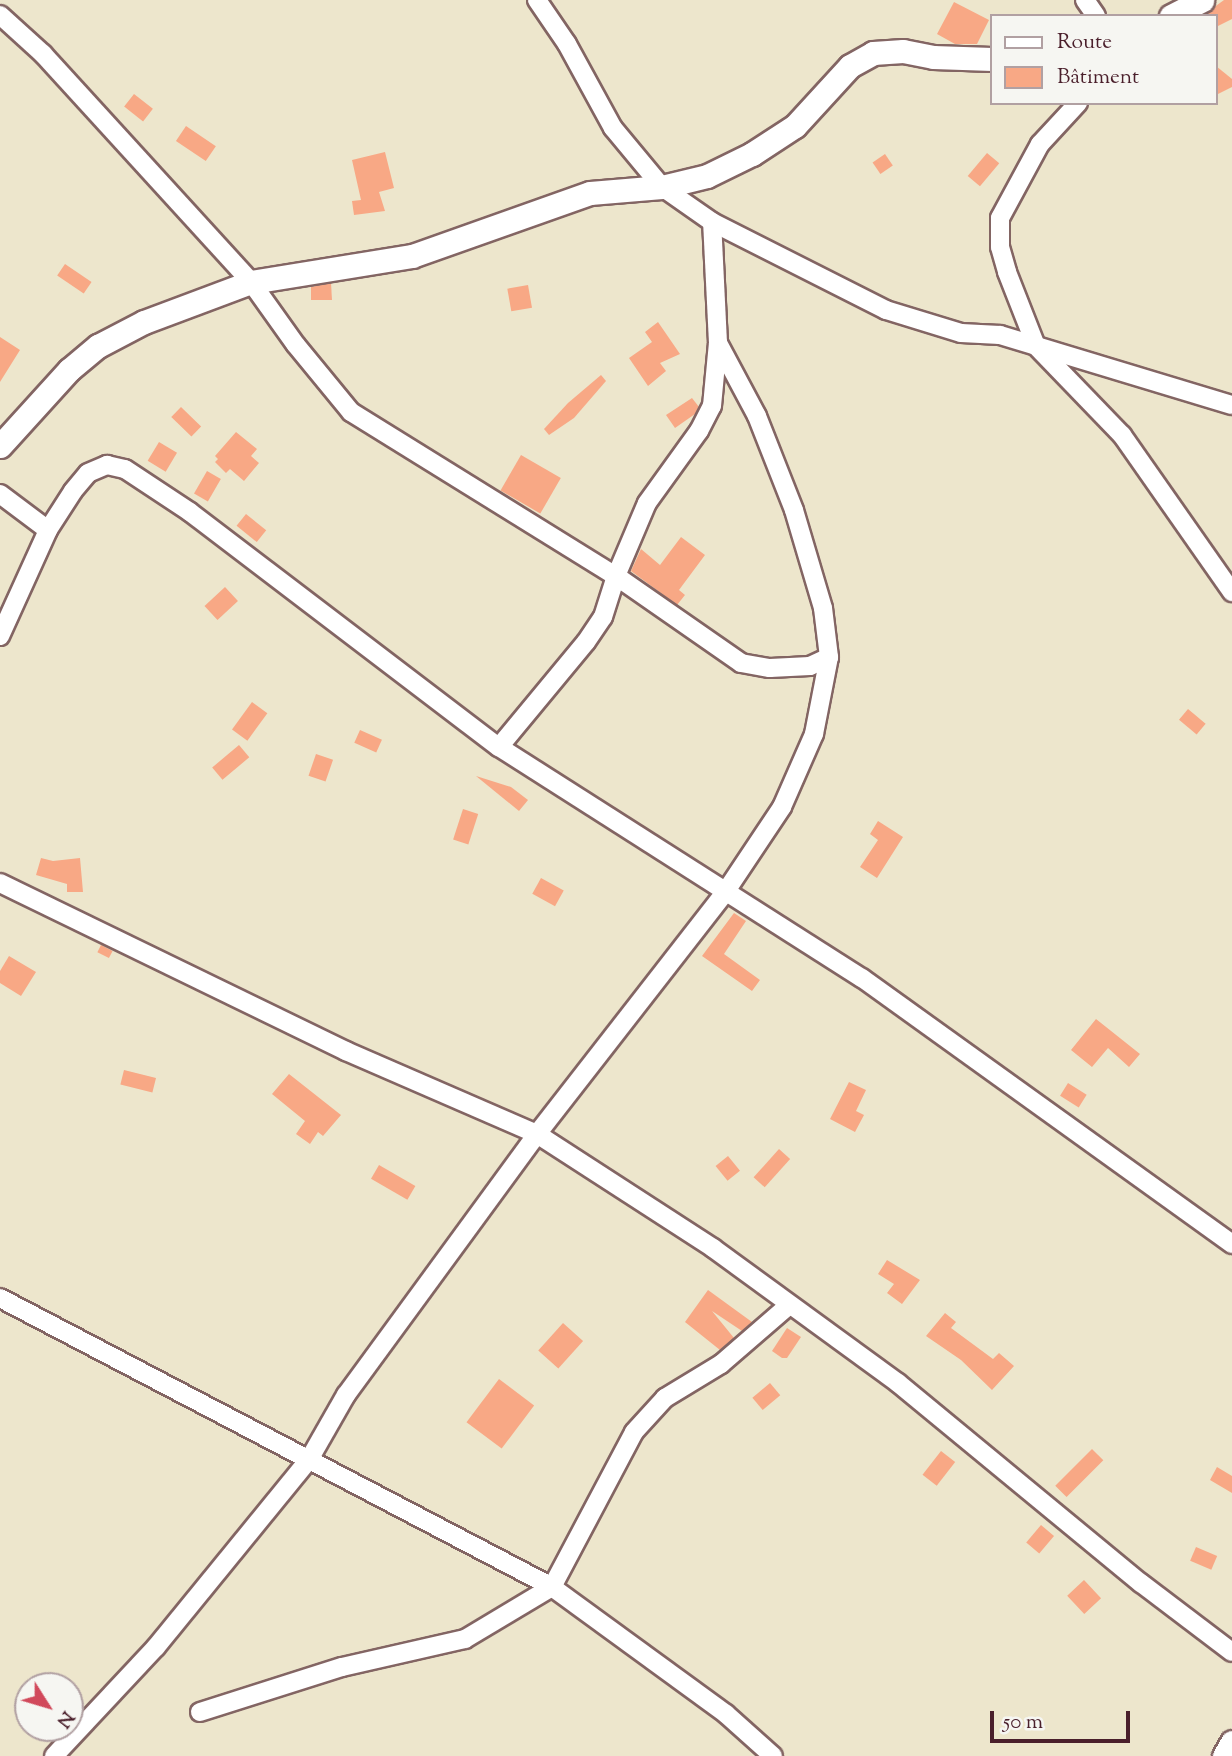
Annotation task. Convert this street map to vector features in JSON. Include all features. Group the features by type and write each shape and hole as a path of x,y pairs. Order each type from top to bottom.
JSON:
{"main road":[{"path":"1175,14 1202,0"},
{"path":"0,446 69,370 98,346 144,322 251,282 393,260 590,193 662,187 706,176 752,154 795,125 850,66 873,53 903,51 933,57 990,59"},
{"path":"1223,1756 1232,1742"}],"street":[{"path":"537,0 567,44 613,128 662,187 712,222 886,310 961,332 1000,335 1232,405"},
{"path":"0,15 43,54 251,282 296,345 351,412 616,576 741,663 770,668 810,666 828,657"},
{"path":"1075,105 1040,144 1000,218 998,233 1003,260 1036,346 1122,435 1232,592"},
{"path":"499,747 586,642 603,617 616,576 647,503 699,432 712,406 718,343 712,222"},
{"path":"54,1756 156,1647 310,1458 346,1395 537,1134 726,891 782,807 814,734 828,657 823,608 794,510 757,415 718,343"},
{"path":"0,636 48,530 72,491 88,473 107,465 125,469 201,520 499,747 862,978 1232,1244"},
{"path":"0,494 48,530"},
{"path":"0,883 346,1051 537,1134 713,1248 898,1383 1141,1583 1232,1652"},
{"path":"0,1298 552,1587 726,1714 774,1756"},
{"path":"200,1712 342,1667 465,1639 552,1587 634,1432 665,1398 721,1364 789,1305"}],"building":[{"path":"1224,0 1232,0 1232,19 1218,26 1218,14 1205,14"},
{"path":"954,2 989,20 977,44 955,44 937,34"},
{"path":"1218,68 1232,79 1232,87 1218,94"},
{"path":"134,94 153,109 143,121 124,107"},
{"path":"186,126 216,146 206,161 176,141"},
{"path":"385,152 394,188 379,192 385,211 354,215 352,201 361,200 352,160"},
{"path":"987,153 999,163 980,186 968,176"},
{"path":"885,154 893,166 880,174 873,162"},
{"path":"65,264 92,282 84,294 57,276"},
{"path":"331,283 332,300 311,300 311,287"},
{"path":"528,285 532,308 511,311 507,289"},
{"path":"658,322 680,354 660,363 666,371 648,386 629,358 652,342 645,332"},
{"path":"0,337 20,350 0,382"},
{"path":"601,375 606,381 574,418 549,435 544,429 568,403"},
{"path":"692,398 699,407 695,414 675,428 666,415"},
{"path":"181,407 201,426 191,437 171,417"},
{"path":"236,432 257,449 251,456 259,463 244,481 230,469 226,473 215,462 218,459 215,456"},
{"path":"159,442 177,453 166,472 148,461"},
{"path":"521,455 561,478 540,514 500,491"},
{"path":"207,471 221,479 208,502 194,494"},
{"path":"246,514 266,530 257,542 237,526"},
{"path":"681,537 705,555 679,590 685,595 677,605 631,571 641,549 660,565"},
{"path":"225,587 238,601 217,620 205,606"},
{"path":"252,702 267,713 247,741 232,730"},
{"path":"1188,709 1206,724 1197,735 1179,720"},
{"path":"360,730 382,740 376,753 354,743"},
{"path":"239,745 249,757 222,780 212,767"},
{"path":"316,754 333,760 326,782 309,776"},
{"path":"476,776 511,787 528,800 519,811"},
{"path":"463,809 478,814 468,844 453,839"},
{"path":"878,821 903,837 877,878 860,867 878,840 870,834"},
{"path":"41,858 53,861 80,858 83,892 67,892 67,884 36,875"},
{"path":"541,878 564,891 555,906 532,894"},
{"path":"734,913 746,921 724,954 760,980 752,991 702,956"},
{"path":"101,945 113,951 109,958 97,952"},
{"path":"9,956 36,972 21,996 0,983 0,971"},
{"path":"1096,1019 1140,1054 1129,1067 1108,1048 1092,1067 1071,1050"},
{"path":"124,1070 156,1078 152,1093 120,1085"},
{"path":"289,1074 341,1115 323,1136 318,1132 310,1144 296,1134 305,1121 272,1094"},
{"path":"849,1082 866,1090 856,1111 864,1115 855,1132 830,1119"},
{"path":"1068,1083 1087,1095 1079,1107 1060,1096"},
{"path":"779,1149 790,1159 765,1187 754,1177"},
{"path":"728,1156 740,1171 728,1181 716,1166"},
{"path":"379,1165 415,1186 407,1200 371,1179"},
{"path":"887,1260 920,1280 902,1304 887,1293 894,1284 878,1274"},
{"path":"708,1290 752,1322 742,1331 712,1311 734,1338 720,1350 685,1322"},
{"path":"945,1313 956,1322 951,1328 993,1359 999,1353 1014,1366 992,1390 961,1360 926,1336"},
{"path":"563,1323 583,1341 558,1369 538,1350"},
{"path":"787,1328 801,1337 787,1358 782,1358 772,1351"},
{"path":"499,1379 534,1405 502,1449 467,1422"},
{"path":"770,1383 780,1395 763,1410 752,1398"},
{"path":"1092,1449 1103,1460 1067,1497 1055,1486"},
{"path":"941,1451 955,1462 937,1486 923,1475"},
{"path":"1217,1467 1232,1476 1232,1493 1210,1480"},
{"path":"1041,1525 1054,1536 1039,1554 1026,1543"},
{"path":"1196,1547 1217,1556 1211,1570 1190,1561"},
{"path":"1084,1580 1101,1598 1084,1614 1067,1596"}]}
